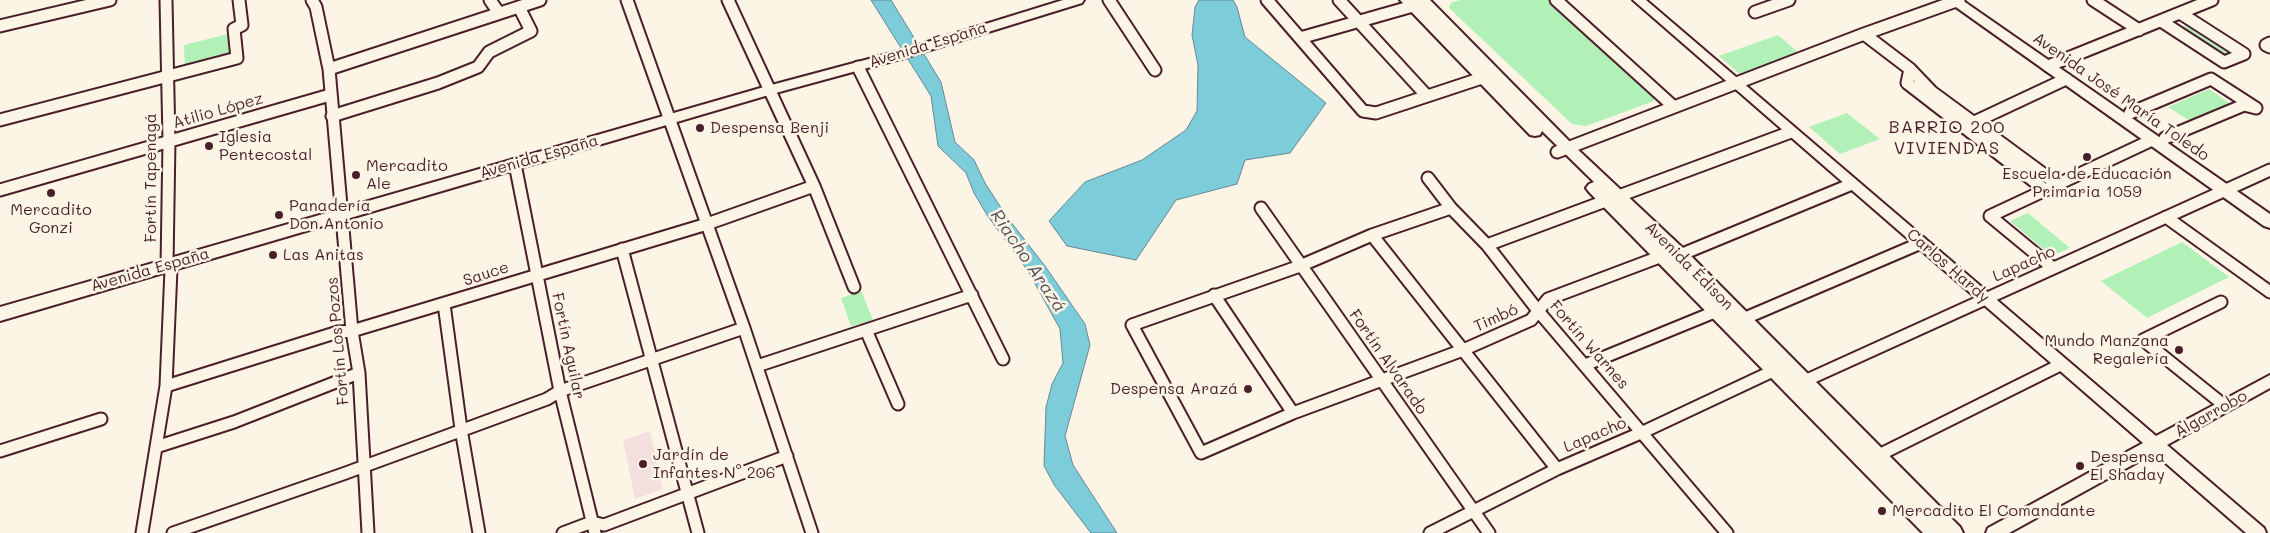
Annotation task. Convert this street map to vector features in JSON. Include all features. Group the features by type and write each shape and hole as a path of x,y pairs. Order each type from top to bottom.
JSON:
{"main road":[{"name":"Avenida España","path":"0,314 769,90 899,55 1060,2 1077,0"},
{"name":"Avenida José María Toledo","path":"1959,0 2052,64 2130,113 2158,139"},
{"name":"Avenida Édison","path":"1420,2 1482,78 1612,198 1680,255 1774,370 1798,384"},
{"name":"Avenida Édison","path":"1420,2 1562,150"},
{"name":"Avenida José María Toledo","path":"2052,64 2066,79 2229,188 2270,222"},
{"name":"Avenida José María Toledo","path":"2229,188 2270,210"},
{"name":"Avenida Édison","path":"1612,198 1662,256 1717,311 1736,322 1872,459 1953,533"},
{"name":"Avenida Édison","path":"1872,459 1936,533"}],"street":[{"path":"0,26 110,0"},
{"name":"Fortín Tapenagá","path":"142,533 166,386 171,269 167,266 169,141 166,0"},
{"path":"0,120 237,58 234,29 242,25 238,0"},
{"name":"Fortín Los Pozos","path":"312,0 316,7 329,69 332,116 344,214 352,331 358,373 362,465 368,533"},
{"path":"490,0 499,13"},
{"path":"329,69 540,0"},
{"path":"628,0 744,328 812,533"},
{"path":"728,0 814,186 854,286"},
{"path":"1109,0 1155,70"},
{"path":"1267,0 1363,111 1376,113 1482,78"},
{"path":"1339,0 1427,96"},
{"path":"1556,0 1674,107"},
{"name":"Carlos Hardy","path":"1639,0 2256,532"},
{"path":"1756,12 1789,0"},
{"path":"1562,150 1864,34 1959,0"},
{"path":"2093,0 2139,30"},
{"path":"2182,0 2194,7"},
{"path":"2052,64 2212,0"},
{"path":"1300,38 1420,2"},
{"path":"332,116 438,84 478,67 489,52 531,31 519,7"},
{"path":"2160,21 2224,62 2244,54 2180,13"},
{"path":"1864,34 1910,69 1907,83 2057,184"},
{"path":"858,66 1003,359"},
{"path":"1968,125 2066,79"},
{"path":"2053,268 1990,216 2044,189 2158,139 2244,105 2256,108 2212,79 2130,113"},
{"name":"Atilio López","path":"0,190 330,95"},
{"path":"1968,125 2044,189"},
{"path":"1487,245 1791,132"},
{"name":"Fortín Aguilar","path":"515,164 560,391 594,528"},
{"name":"Lapacho","path":"1798,384 2270,170"},
{"name":"Fortín Warnes","path":"1428,178 1451,208 1487,245 1539,312 1727,533"},
{"name":"Timbó","path":"1214,295 1132,325 1202,453 1293,413 1380,379 1463,350 1531,320 1548,299 1662,256 1680,255 1852,184"},
{"name":"Sauce","path":"166,386 338,332 352,331 707,224 814,186"},
{"name":"Fortín Alvarado","path":"1261,208 1489,533"},
{"path":"1293,413 1214,295 1300,266 1372,235 1451,208"},
{"path":"2166,217 2270,292"},
{"path":"1372,235 1557,469"},
{"path":"1736,322 1921,243"},
{"path":"622,249 698,533"},
{"path":"757,366 972,295"},
{"path":"2221,302 2143,340 2225,406"},
{"path":"444,304 461,429 479,533"},
{"path":"1585,365 1717,311"},
{"path":"173,533 343,474 362,465 547,399 560,391 744,328"},
{"path":"866,330 898,404"},
{"path":"1872,459 2062,364"},
{"name":"Lapacho","path":"1430,533 1472,510 1557,469 1643,432 1774,370"},
{"path":"156,447 234,422 358,373"},
{"name":"Algarrobo","path":"1994,533 2270,381"},
{"path":"0,450 100,420"},
{"path":"563,533 604,525 787,456"}],"shaded area":[{"name":"Jardín de Infantes N° 206","path":"650,431 663,489 635,499 623,440"}],"green space":[{"path":"1460,0 1551,0 1654,95 1654,101 1586,126 1572,124 1449,8 1451,3"},
{"path":"2192,24 2236,52 2224,56 2181,28"},
{"path":"232,33 233,58 185,71 184,45"},
{"path":"1778,35 1800,54 1741,75 1719,56"},
{"path":"2209,89 2231,104 2190,121 2168,107"},
{"path":"1847,113 1880,139 1840,154 1809,127"},
{"path":"2028,213 2070,248 2051,256 2010,221"},
{"path":"2182,242 2229,277 2147,318 2101,281"},
{"path":"861,291 873,320 851,326 841,298"}],"water":[{"name":"Riacho Arazá","path":"871,0 891,0 941,82 955,142 974,160 985,183 1007,217 1045,266 1085,324 1090,345 1065,436 1073,465 1117,533 1091,533 1055,486 1044,466 1046,407 1052,384 1063,363 1060,329 1028,271 987,215 974,193 966,173 938,146 931,96"},
{"path":"1199,0 1233,0 1237,7 1245,37 1326,103 1290,153 1245,160 1237,184 1176,200 1136,260 1067,246 1049,221 1085,182 1142,160 1186,130 1197,111 1198,65 1192,35 1195,7"}],"place":[{"name":"Despensa Benji","path":"700,128"},
{"name":"Iglesia Pentecostal","path":"209,146"},
{"name":"Escuela de Educación Primaria 1059","path":"2087,157"},
{"name":"Mercadito Ale","path":"356,175"},
{"name":"Mercadito Gonzi","path":"51,193"},
{"name":"Panadería Don Antonio","path":"279,215"},
{"name":"Las Anitas","path":"273,255"},
{"name":"Mundo Manzana Regalería","path":"2179,350"},
{"name":"Despensa Arazá","path":"1248,389"},
{"name":"Jardín de Infantes N° 206","path":"643,464"},
{"name":"Despensa El Shaday","path":"2080,466"},
{"name":"Mercadito El Comandante","path":"1882,511"}],"district":[{"name":"BARRIO 200 VIVIENDAS","path":"1947,137"}]}
